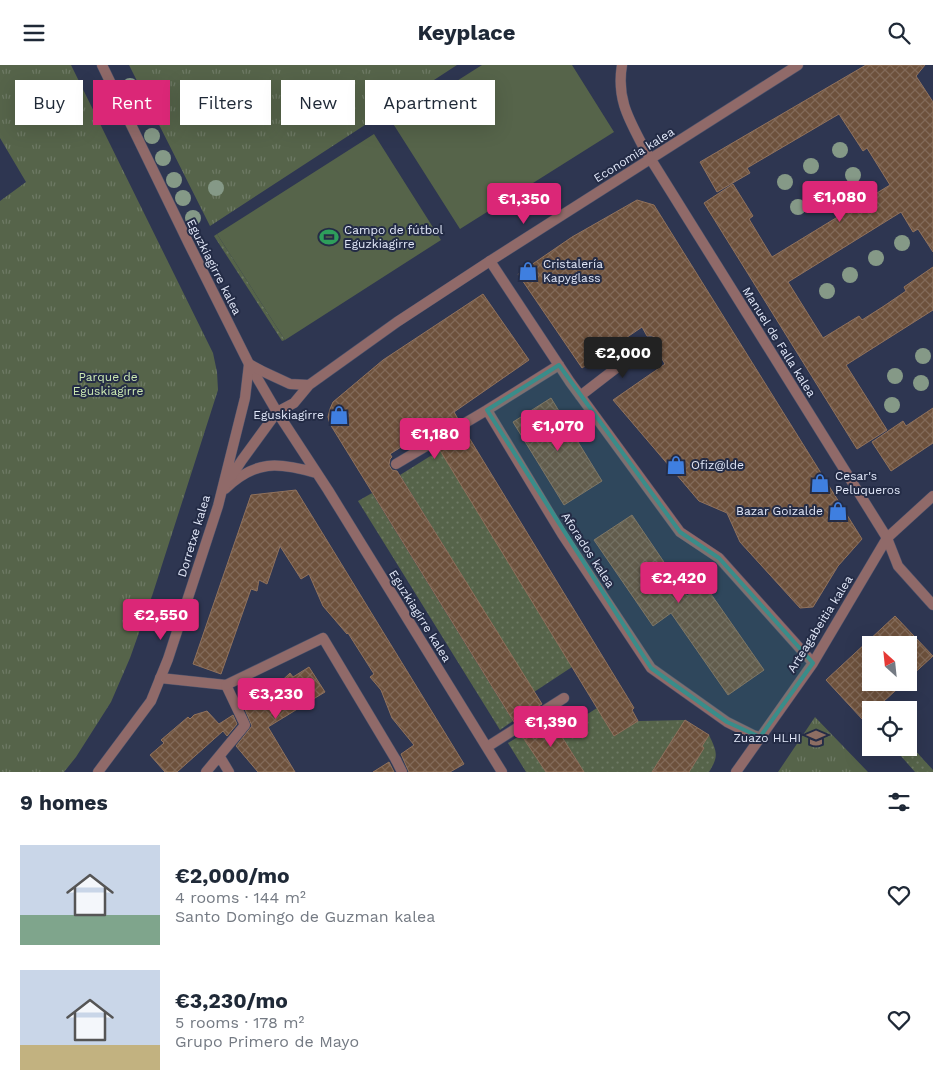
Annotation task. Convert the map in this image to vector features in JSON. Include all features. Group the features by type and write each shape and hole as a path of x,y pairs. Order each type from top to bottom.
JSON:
{"street":[{"name":"Eguzkiagirre kalea","path":"102,65 249,363 277,412 502,772"},
{"name":"Manuel de Falla kalea","path":"622,65 621,94 625,113 650,160 887,538 898,566 933,605"},
{"name":"Economia kalea","path":"277,412 294,403 309,385 397,322 798,65"},
{"path":"490,261 580,396 680,532 718,559 813,663"},
{"path":"580,396 650,342"},
{"path":"249,363 290,384 309,385"},
{"name":"Dorretxe kalea","path":"98,772 151,701 174,641 221,493 245,398 249,363"},
{"path":"396,464 559,365"},
{"name":"Aforados kalea","path":"487,410 579,561 650,668 727,722 760,737"},
{"name":"Dorretxe kalea","path":"221,493 277,412"},
{"path":"221,493 248,471 259,467 284,465 316,473"},
{"name":"Arteagabeitia kalea","path":"736,772 813,663 887,538 933,496"},
{"path":"160,678 226,685 323,638 402,772"},
{"path":"206,772 245,725 226,685"},
{"path":"486,747 564,698"},
{"path":"220,757 230,772"}],"highlighted area":[{"path":"559,365 680,532 719,558 813,663 760,737 727,722 651,668 487,410"}],"green space":[{"name":"Parque de Eguskiagirre","path":"0,65 71,65 78,80 15,80 15,125 83,125 83,89 93,110 93,125 101,125 213,353 217,372 218,390 153,593 130,658 111,702 76,757 64,772 0,772 0,201 26,182 0,138"},
{"path":"129,65 457,65 434,80 365,80 365,125 210,226 159,125 170,125 170,80 137,80"},
{"path":"482,65 572,65 614,132 460,229 394,125 495,125 495,80 458,80"},
{"name":"Campo de fútbol Eguzkiagirre","path":"374,134 441,240 285,340 217,234"},
{"path":"217,234 285,340 282,341 214,236"},
{"path":"440,450 572,667 534,692 400,475"},
{"path":"372,493 513,721 500,730 358,501"},
{"path":"597,708 614,736 638,721 685,720 652,772 584,772 559,732"},
{"name":"Zuazo HLHI","path":"815,717 868,772 778,772"},
{"path":"521,735 546,772 526,772 508,743"},
{"path":"709,735 716,754 712,767 709,772 689,772 704,748 702,746"},
{"path":"917,753 933,770 933,772 915,772 901,756 917,756"}],"building":[{"path":"866,65 925,65 916,76 933,102 933,252 918,229 913,232 901,212 788,282 823,338 859,316 862,320 884,306 906,291 904,287 933,267 933,310 846,365 887,430 857,449 704,203 733,184 753,216 749,219 772,257 890,185 867,148 863,151 839,114 747,168 750,173 717,192 700,162"},
{"path":"637,200 654,205 862,539 838,566 813,607 800,608 740,542 727,513 699,501 613,400 665,364 655,347 657,342 655,337 647,336 642,327 582,368 518,274 572,237"},
{"path":"483,294 529,360 454,412 458,419 431,435 428,430 390,454 392,457 389,465 392,470 397,471 542,704 514,722 330,424 328,417 333,402 383,360"},
{"path":"551,398 602,481 564,505 513,422"},
{"path":"933,408 933,443 891,471 872,442 903,421 906,426"},
{"path":"465,431 634,708 632,710 638,721 614,736 438,447"},
{"path":"296,490 464,764 450,772 409,772 401,754 414,745 392,718 381,690 370,677 374,674 348,633 323,606 309,574 301,579 280,546 267,584 259,580 257,591 251,589 221,674 193,664 251,495"},
{"path":"632,515 687,596 704,584 764,670 728,695 671,613 653,626 594,540"},
{"path":"895,616 914,636 873,636"},
{"path":"918,640 933,656 918,670"},
{"path":"862,647 862,691 895,691 884,701 862,701 862,719 826,680"},
{"path":"309,667 325,692 310,701 314,708 304,705 268,727 295,772 258,772 236,746 252,726 244,707 271,691 290,673 293,677"},
{"path":"207,711 219,724 233,715 237,724 227,736 223,731 177,772 165,772 150,755 164,743 161,740 188,717 190,719 194,715"},
{"path":"549,716 584,772 546,772 522,736 521,734"},
{"path":"685,720 709,735 702,746 704,748 689,772 652,772"},
{"path":"389,762 394,772 373,772"}],"place":[{"name":"Campo de fútbol Eguzkiagirre","path":"329,237"},
{"name":"Cristalería Kapyglass","path":"528,271"},
{"name":"Eguskiagirre","path":"339,415"},
{"name":"Ofiz@lde","path":"676,465"},
{"name":"Cesar's Peluqueros","path":"820,483"},
{"name":"Bazar Goizalde","path":"838,511"},
{"name":"Zuazo HLHI","path":"816,738"}]}
